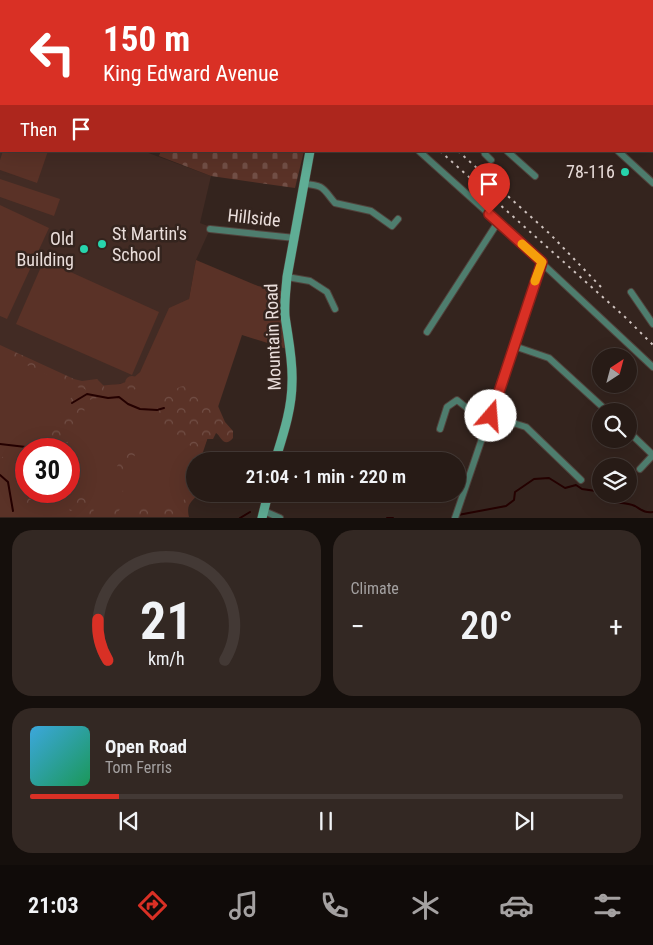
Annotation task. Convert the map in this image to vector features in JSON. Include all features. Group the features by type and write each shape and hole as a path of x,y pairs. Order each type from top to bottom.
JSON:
{"main road":[{"name":"Mountain Road","path":"278,452 288,419 293,380 285,314 287,277 310,152"}],"street":[{"path":"420,152 542,262 653,367"},
{"path":"484,152 491,160"},
{"path":"508,152 535,176"},
{"path":"619,152 653,183"},
{"path":"304,184 318,185 326,190 336,203 371,211 392,226 398,219"},
{"path":"427,332 498,222"},
{"name":"Hillside","path":"210,229 295,238"},
{"path":"466,478 488,425 542,262"},
{"path":"287,277 310,281 327,292 335,309"},
{"path":"632,292 653,324"},
{"path":"514,346 550,358 598,403"},
{"path":"440,429 448,407 457,400 488,425"},
{"path":"491,416 526,427 580,480"},
{"path":"637,440 653,455 640,469"},
{"path":"456,518 458,502"},
{"path":"263,514 280,518"}],"shaded area":[{"name":"St Martin's School","path":"0,152 146,152 211,176 200,223 208,226 210,229 196,260 189,299 136,377 124,383 114,385 83,387 0,349"}],"green space":[{"path":"3,152 48,152 37,183 0,170"},
{"path":"161,152 304,152 295,188 211,176 159,156"},
{"path":"0,179 60,199 54,216 0,197"},
{"path":"0,205 49,228 7,319 0,316"},
{"path":"44,260 159,312 132,375 16,324"},
{"path":"196,260 258,286 286,292 290,350 242,335 203,452 186,452 186,499 179,517 0,517 0,349 83,387 120,384 131,380 140,372 169,308 189,299"},
{"path":"0,345 74,379 82,381 97,379 104,386 105,397 100,400 97,398 91,400 88,398 85,389 37,372 18,361 8,363 0,356"},
{"path":"132,376 137,378 139,383 137,388 132,390 127,388 125,383 127,378"},
{"path":"183,386 200,390 218,406 225,422 233,431 233,438 230,441 223,441 216,433 213,439 207,439 204,447 196,448 190,446 159,421 157,409 162,399 167,394"},
{"path":"72,397 80,398 86,406 71,438 46,438 52,430"},
{"path":"135,444 139,446 138,451 124,470 117,469 117,466"},
{"path":"1,456 10,462 9,470 6,473 0,471"},
{"path":"131,483 134,486 133,491 115,516 109,517 107,513 127,485"},
{"path":"83,493 93,494 97,499 93,506 94,514 92,517 82,517 79,510 70,511 68,507 70,503 80,503 80,495"},
{"path":"186,494 186,502 191,502 188,513 189,517 134,517 144,503 164,506 183,502"},
{"path":"23,503 33,503 32,505 28,506"}],"waterway":[{"path":"72,403 87,394 108,398 119,397 128,404 140,409 157,410 164,408"},
{"path":"0,444 15,446"},
{"path":"0,475 8,482 13,511"},
{"path":"458,515 506,506 514,500 515,492 534,479 549,478 565,488 576,485 582,489 596,491 605,500 630,504 645,512 653,512"},
{"path":"240,518 250,512"},
{"path":"387,518 393,518"}],"railway":[{"path":"441,152 625,317 653,345"},
{"path":"459,152 550,234 601,287"}],"slow traffic":[{"path":"522,244 542,262 535,281"}],"place":[{"name":"78-116","path":"625,172"},
{"name":"St Martin's School","path":"102,244"},
{"name":"Old Building","path":"84,249"}],"route":[{"path":"489,214 542,262 491,416"}]}
